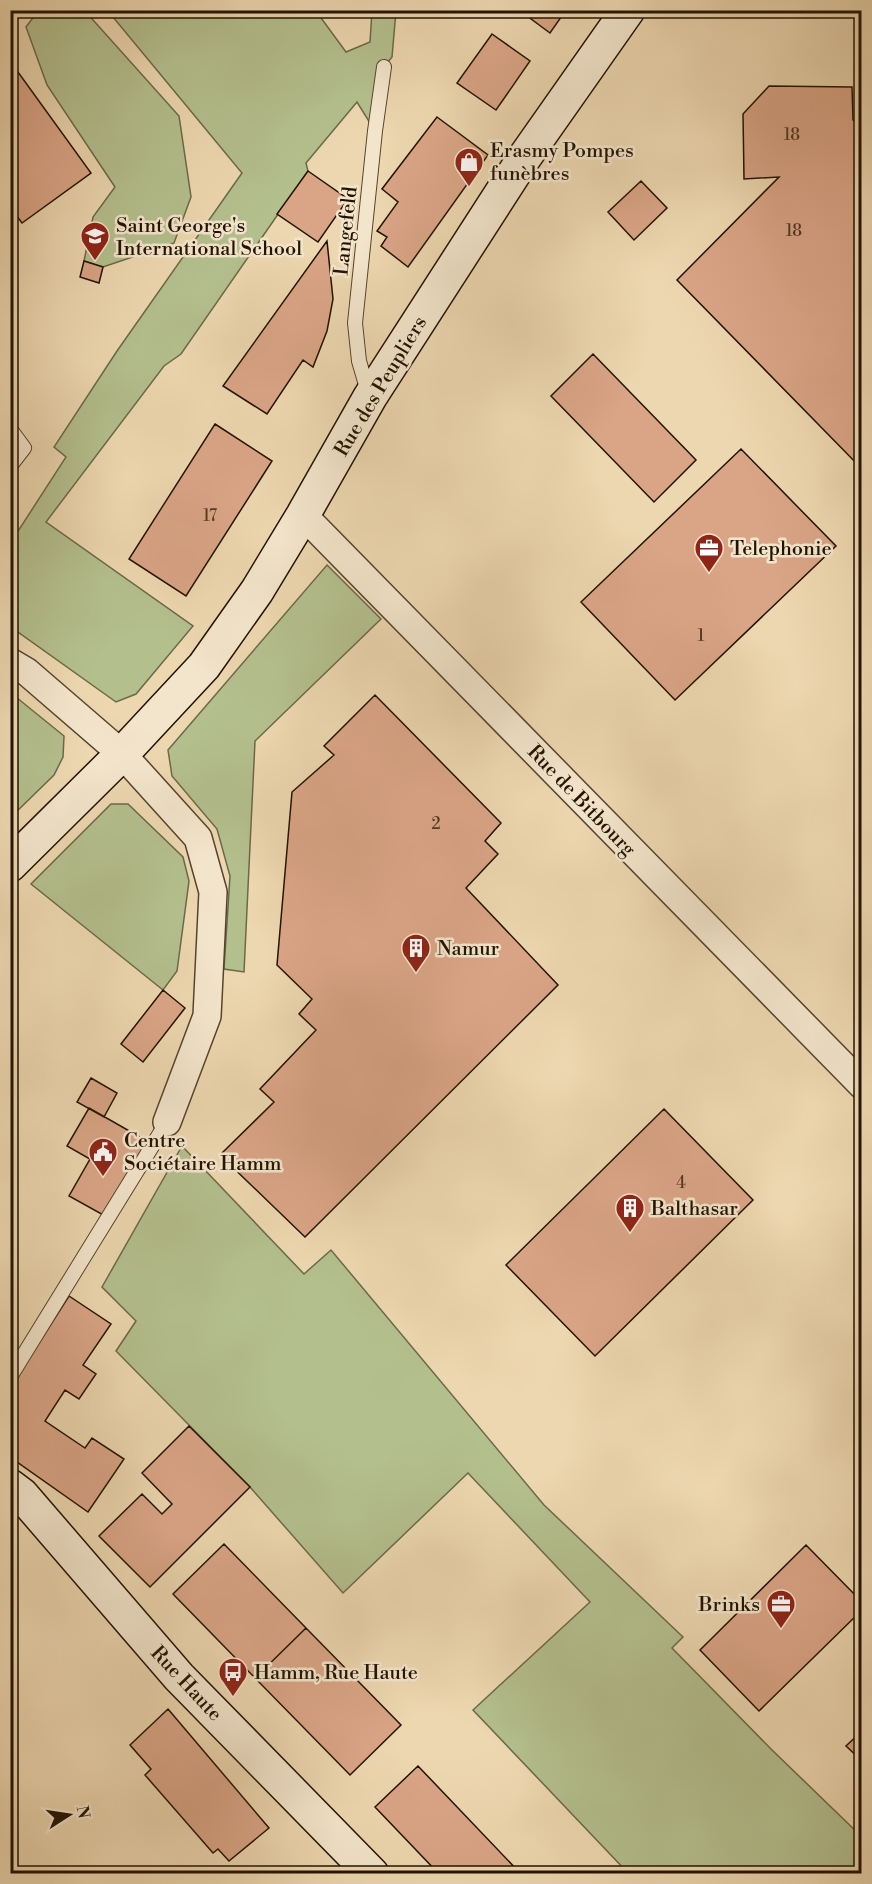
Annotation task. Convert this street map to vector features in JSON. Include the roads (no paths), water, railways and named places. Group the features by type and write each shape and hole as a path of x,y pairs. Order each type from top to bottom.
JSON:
{"street":[{"name":"Rue des Peupliers","path":"10,865 122,754 204,666 257,591 370,398 524,158 628,10"},
{"name":"Rue de Bitbourg","path":"303,515 861,1085"},
{"path":"10,662 27,672 122,754 198,838 213,892 207,1016 168,1122"},
{"name":"Rue Haute","path":"10,1486 22,1495 179,1677 372,1874"}],"lane":[{"name":"Langefeld","path":"370,398 359,362 355,323 384,67"},
{"path":"10,429 24,448 10,466"},
{"path":"10,1377 168,1122"}],"place":[{"name":"Erasmy Pompes funèbres","path":"469,188"},
{"name":"Saint George's International School","path":"95,262"},
{"name":"Telephonie","path":"709,574"},
{"name":"Namur","path":"416,974"},
{"name":"Centre Sociétaire Hamm","path":"103,1178"},
{"name":"Balthasar","path":"630,1234"},
{"name":"Brinks","path":"781,1630"},
{"name":"Hamm, Rue Haute","path":"233,1698"}]}
